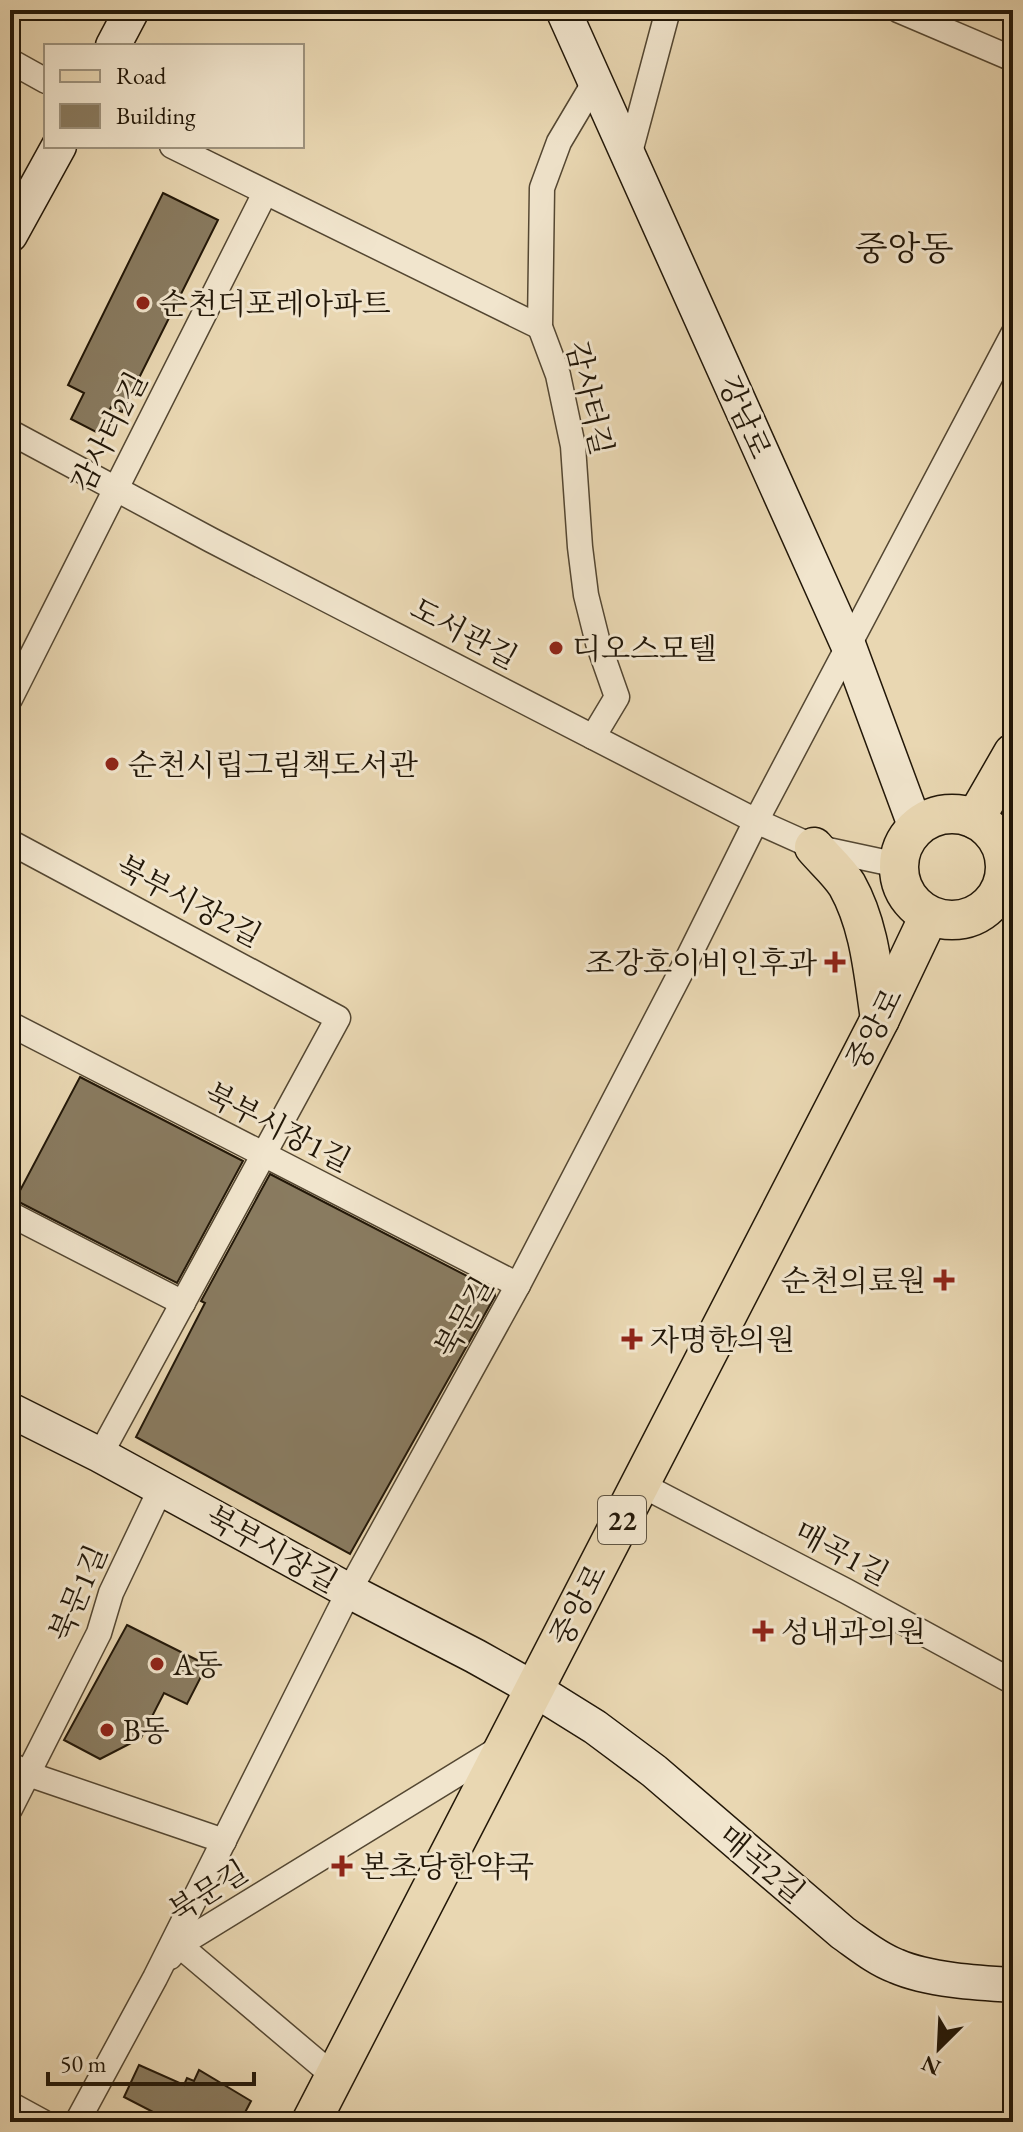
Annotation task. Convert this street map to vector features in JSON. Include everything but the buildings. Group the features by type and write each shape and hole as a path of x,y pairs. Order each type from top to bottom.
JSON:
{"main road":[{"path":"993,827 954,814 934,817 916,828 903,845 898,865 901,886 912,904 929,916 950,921 970,918 989,907 1001,890 1010,871 993,827 1013,753"},
{"path":"814,847 846,883 857,907 867,934 880,1019"},
{"name":"중앙로","path":"311,2122 509,1743 880,1019 929,916"}],"street":[{"path":"114,44 132,10"},
{"name":"강남로","path":"563,10 849,647 916,828"},
{"path":"629,156 668,10"},
{"path":"898,10 1013,59"},
{"path":"10,61 44,80"},
{"path":"540,327 542,188 550,160 594,83"},
{"path":"10,235 58,148"},
{"name":"감사터길","path":"176,148 540,327 558,375 573,446 586,595 598,643 617,697 593,737"},
{"name":"감사터2길","path":"10,699 265,193"},
{"name":"북문길","path":"77,2122 155,1978 349,1591 518,1285 756,821 1013,334"},
{"name":"도서관길","path":"10,432 756,821 814,847 898,865"},
{"name":"북부시장2길","path":"10,842 338,1018 262,1155"},
{"name":"북부시장1길","path":"10,1024 518,1285"},
{"path":"100,1455 262,1155"},
{"path":"10,1214 183,1303"},
{"name":"북부시장길","path":"10,1410 100,1455 534,1689"},
{"name":"매곡1길","path":"640,1484 1013,1682"},
{"name":"북문1길","path":"10,1809 19,1769 99,1633 111,1593 161,1488"},
{"name":"매곡2길","path":"534,1689 595,1727 654,1771 820,1913 873,1954 915,1973 1013,1985"},
{"name":"북문길","path":"155,1978 179,1945 509,1743"},
{"name":"북문길","path":"19,1769 224,1841"},
{"path":"179,1945 335,2077"},
{"path":"10,2104 43,2122"}],"place":[{"name":"순천더포레아파트","path":"143,303"},
{"name":"디오스모텔","path":"556,648"},
{"name":"순천시립그림책도서관","path":"112,764"},
{"name":"조강호이비인후과","path":"835,962"},
{"name":"순천의료원","path":"944,1280"},
{"name":"자명한의원","path":"632,1339"},
{"name":"성내과의원","path":"763,1631"},
{"name":"A동","path":"157,1664"},
{"name":"B동","path":"107,1730"},
{"name":"본초당한약국","path":"342,1866"}],"district":[{"name":"중앙동","path":"904,248"}]}
